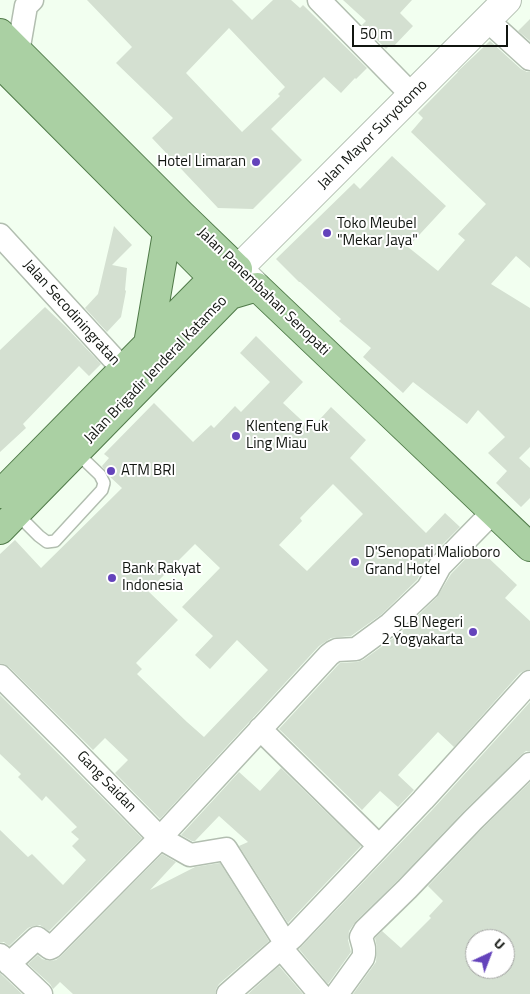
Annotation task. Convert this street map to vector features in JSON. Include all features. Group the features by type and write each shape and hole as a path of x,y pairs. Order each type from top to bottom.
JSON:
{"main road":[{"name":"Jalan Mayor Suryotomo","path":"248,278 412,95 507,0"},
{"name":"Jalan Panembahan Senopati","path":"6,50 167,233 222,287"},
{"name":"Jalan Panembahan Senopati","path":"6,50 530,547"},
{"path":"148,344 167,233"},
{"name":"Jalan Brigadir Jenderal Katamso","path":"5,512 123,369 148,344 222,287 248,278"},
{"name":"Jalan Brigadir Jenderal Katamso","path":"5,512 76,452 222,287"}],"street":[{"path":"319,0 412,95"},
{"path":"6,50 26,2"},
{"path":"487,20 530,59"},
{"name":"Jalan Secodiningratan","path":"0,235 123,369"},
{"path":"41,994 5,960 37,938 50,948 52,947 160,838 333,652 356,649 390,624 428,588 440,566 493,512"},
{"name":"Gang Saidan","path":"0,676 160,838 190,855 226,849 287,943"},
{"path":"228,994 287,943 530,682"},
{"path":"260,729 379,846"},
{"path":"337,994 363,958 364,948 361,935 365,930 530,764"},
{"path":"287,943 320,994"}],"lane":[{"path":"5,512 47,542 55,541 102,490 104,483 100,475 76,452"}],"building":[{"path":"87,0 232,0 252,20 273,0 291,0 300,8 303,5 367,68 341,93 324,77 271,129 302,160 253,209 218,208 152,138 173,118 116,63 132,47","holes":["229,28 285,87 278,94 280,96 242,132 186,73"]},
{"path":"343,0 412,0 400,13 413,26 393,47 390,45 386,49 362,25 366,21"},
{"path":"530,19 530,41 518,31"},
{"path":"490,41 521,69 530,72 530,268 516,256 491,284 530,308 530,447 519,458 530,468 530,498 521,507 496,483 507,471 488,453 505,437 478,410 467,424 413,382 403,393 363,357 371,348 339,321 341,319 276,259 354,183 360,189 392,156 446,206 408,247 438,271 465,240 458,234 486,204 411,132 423,118 418,113"},
{"path":"114,226 132,245 112,265 127,268 126,291 121,317 107,332 85,308 98,294"},
{"path":"45,307 101,364 89,376 79,366 23,424 26,428 0,452 0,350"},
{"path":"256,336 303,382 283,403 311,429 331,407 366,440 350,458 426,533 445,513 460,527 430,557 417,580 382,614 351,636 331,638 319,646 160,819 115,773 128,760 105,738 93,750 9,667 0,663 0,554 15,540 41,568 122,488 108,475 102,466 109,458 104,454 154,403 193,442 211,425 214,428 235,406 241,412 270,382 240,353","holes":["333,484 363,514 307,571 279,545 302,521 300,518","195,544 220,568 182,607 213,636 195,655 210,669 237,640 268,670 204,737 137,674 142,669 136,663 178,620 148,591"]},
{"path":"477,547 517,585 505,598 530,621 530,669 520,673 454,747 438,732 398,775 414,790 398,807 380,791 362,810 279,729 340,663 363,660 399,634 437,597 451,574"},
{"path":"0,695 142,838 49,931 40,925 33,926 28,928 9,946 4,942 0,942 0,830 28,857 32,854 63,885 86,860 72,846 79,839 71,832 77,827 46,796 42,801 18,777 21,774 0,754"},
{"path":"530,702 530,751 526,751 521,755 356,921 349,931 348,940 351,952 328,984 299,949 433,809"},
{"path":"281,768 361,846 288,923 239,846 248,842 219,816 195,841 181,835 239,772 260,791"},
{"path":"530,782 530,994 353,994 376,962 377,948 375,938 382,931 401,948 431,918 429,916 443,901 428,886"},
{"path":"162,854 176,862 150,890 195,867 220,863 269,941 219,984 215,994 73,994 60,982 53,989 28,964 38,955 42,959 49,961 56,960 61,956"},
{"path":"279,966 303,994 248,994"},
{"path":"1,974 22,994 0,994"}],"place":[{"name":"Hotel Limaran","path":"256,162"},
{"name":"Toko Meubel \"Mekar Jaya\"","path":"327,233"},
{"name":"Klenteng Fuk Ling Miau","path":"236,436"},
{"name":"ATM BRI","path":"111,471"},
{"name":"D'Senopati Malioboro Grand Hotel","path":"355,562"},
{"name":"Bank Rakyat Indonesia","path":"112,578"},
{"name":"SLB Negeri 2 Yogyakarta","path":"473,632"}]}
